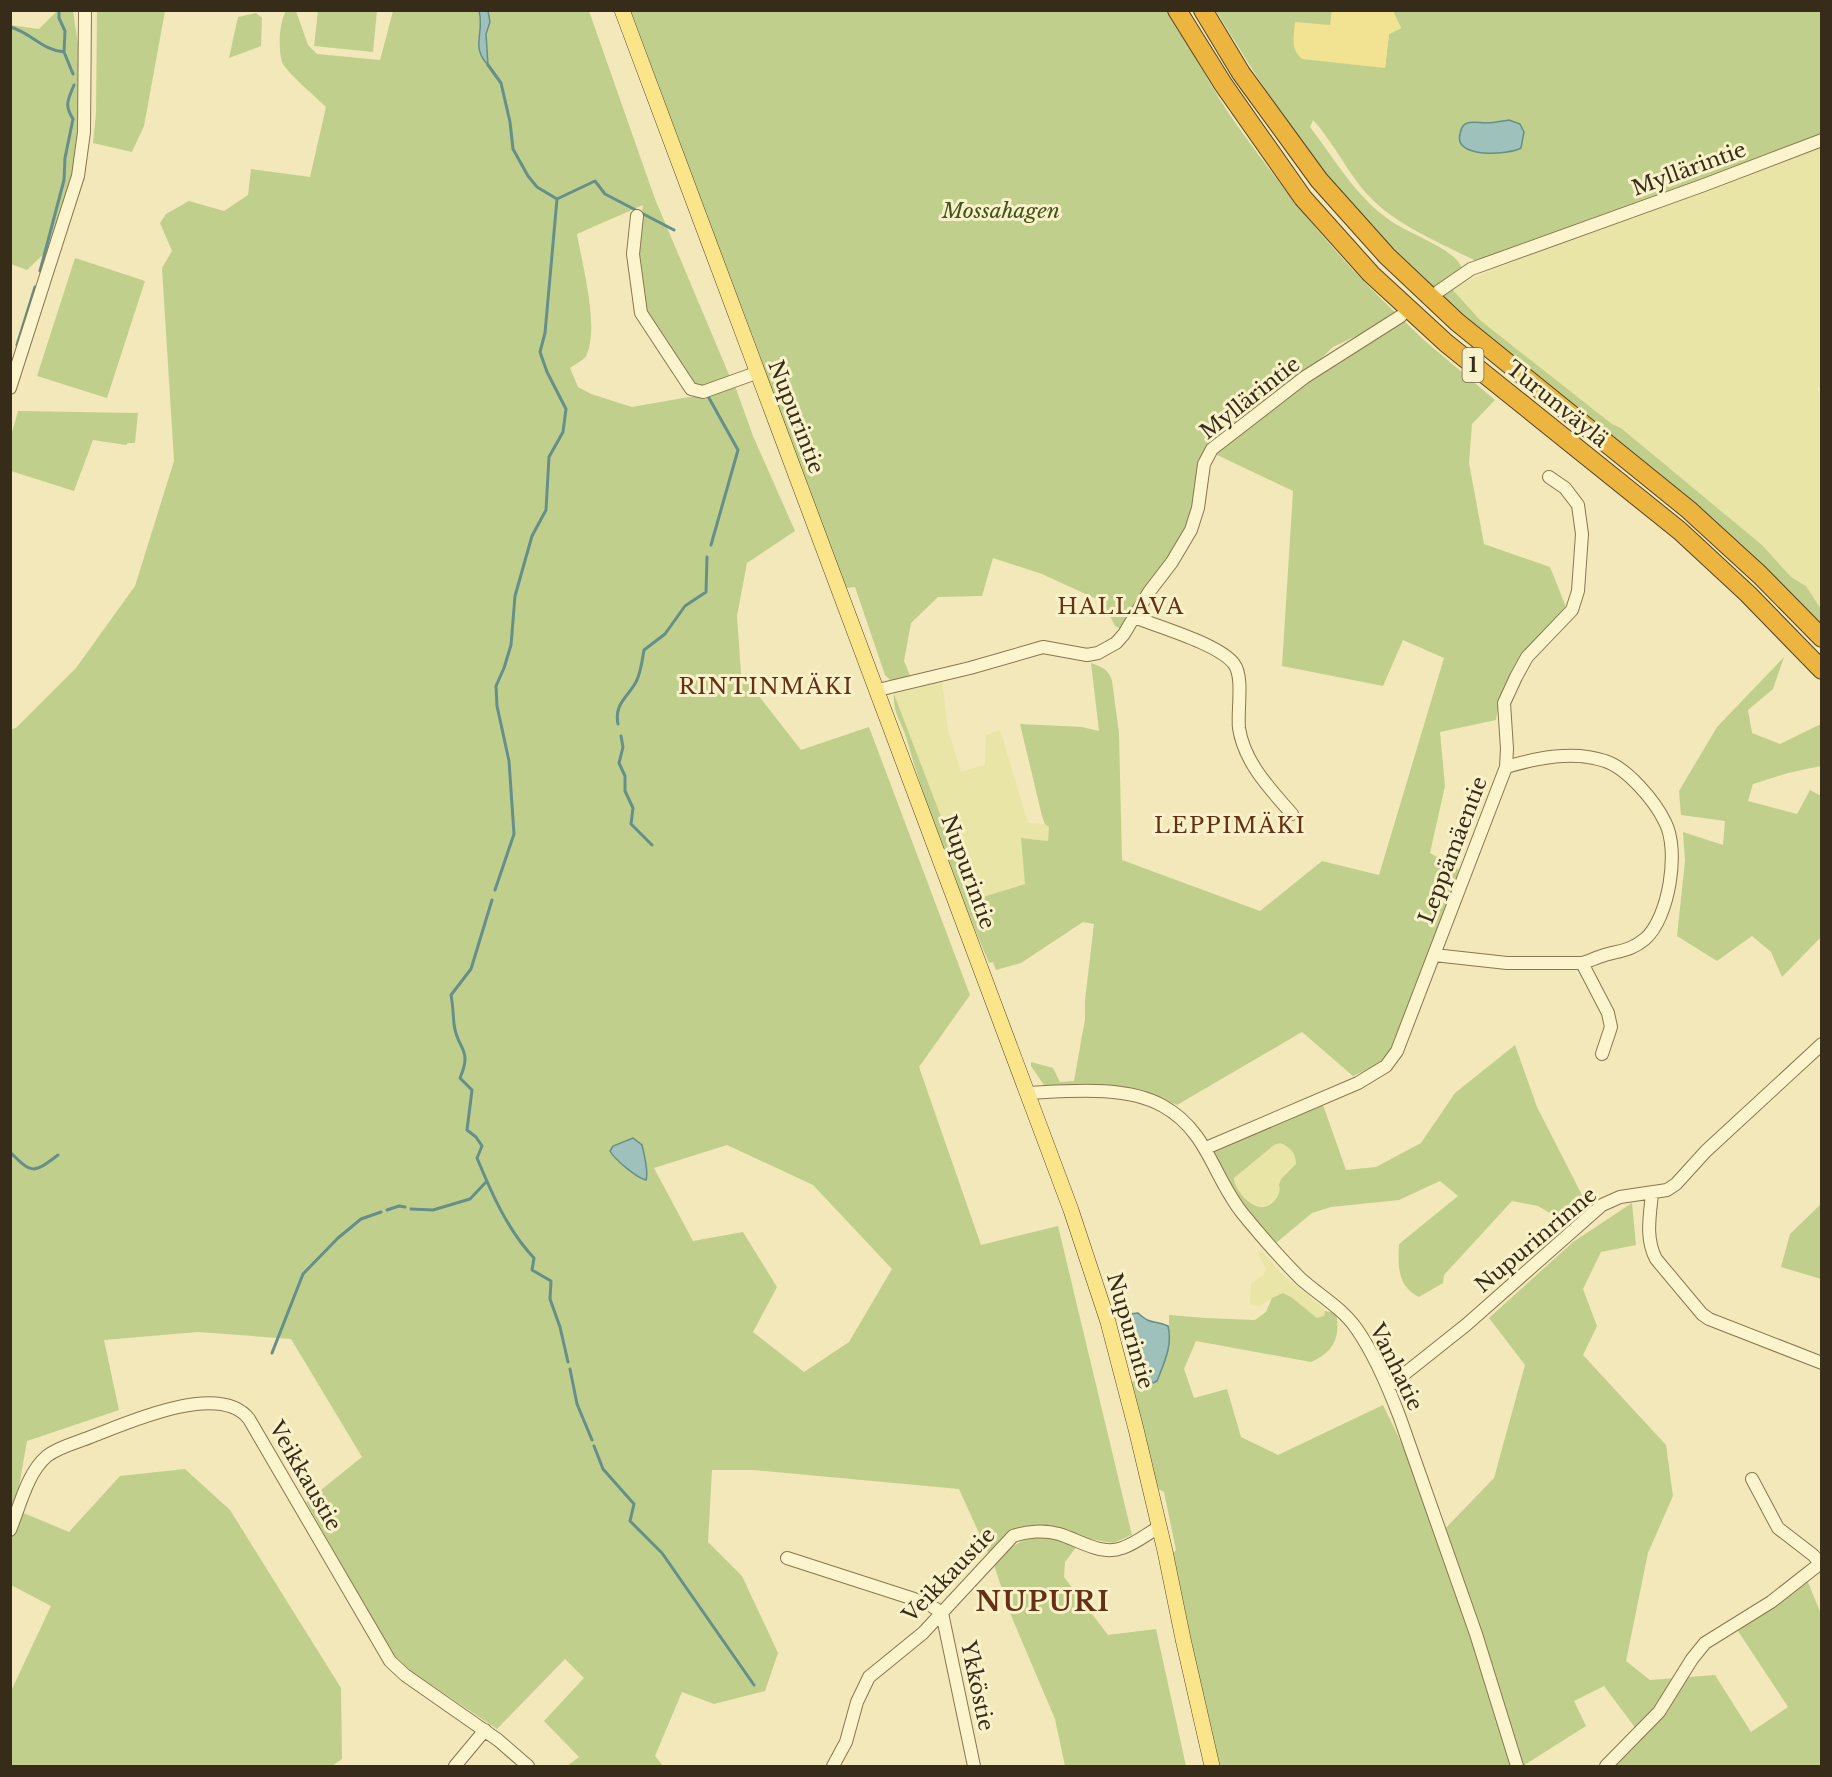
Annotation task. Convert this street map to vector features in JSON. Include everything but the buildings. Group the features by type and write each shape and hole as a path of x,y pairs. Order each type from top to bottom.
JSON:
{"highway":[{"name":"Turunväylä","path":"1177,10 1223,84 1290,181 1371,274 1446,343 1680,531 1748,594 1821,670"},
{"name":"Turunväylä","path":"1203,10 1241,73 1318,180 1387,255 1457,322 1689,510 1760,575 1821,638"}],"main road":[{"name":"Nupurintie","path":"622,10 1071,1210 1108,1322 1136,1429 1212,1767"}],"street":[{"path":"10,388 78,176 84,132 85,10"},
{"name":"Myllärintie","path":"1439,291 1471,269 1821,140"},
{"path":"637,216 633,254 641,313 691,389 703,392 756,373"},
{"name":"Myllärintie","path":"878,690 970,668 1043,647 1087,655 1107,649 1121,638 1191,530 1198,508 1204,464 1212,449 1305,377 1401,316"},
{"name":"Leppämäentie","path":"1206,1148 1358,1083 1386,1066 1397,1051 1506,767 1504,704 1527,657 1572,610 1578,591 1582,534 1578,505 1566,488 1549,477"},
{"path":"1134,617 1209,646 1226,656 1234,664 1239,679 1239,729 1251,762 1266,785 1292,814"},
{"path":"1434,955 1508,963 1582,963 1623,952 1635,946 1653,930 1662,913 1670,872 1671,842 1666,823 1632,779 1607,762 1592,758 1546,757 1506,767"},
{"path":"1582,963 1608,1013 1611,1027 1602,1054"},
{"name":"Nupurinrinne","path":"1388,1387 1466,1325 1602,1204 1620,1197 1667,1190 1676,1184 1706,1151 1821,1044"},
{"name":"Vanhatie","path":"1028,1094 1074,1090 1113,1093 1161,1104 1174,1113 1186,1122 1206,1148 1217,1173 1243,1214 1301,1278 1354,1326 1371,1352 1388,1387 1476,1634 1517,1767"},
{"path":"1652,1193 1648,1238 1652,1251 1656,1259 1702,1314 1709,1319 1821,1364"},
{"name":"Veikkaustie","path":"10,1530 34,1472 48,1455 119,1425 161,1411 199,1404 234,1406 243,1411 249,1419 390,1661 405,1675 508,1747 528,1767"},
{"path":"1606,1767 1659,1712 1692,1659 1705,1643 1771,1602 1821,1562 1778,1528 1752,1479"},
{"name":"Veikkaustie","path":"833,1767 846,1742 857,1702 869,1677 923,1633 1013,1536 1023,1532 1057,1533 1089,1546 1120,1549 1159,1527"},
{"path":"787,1558 914,1599 942,1613"},
{"name":"Ykköstie","path":"942,1613 974,1767"},
{"path":"455,1767 485,1730"}],"shaded area":[{"path":"1821,148 1822,386 1817,388 1819,392 1822,392 1821,609 1806,586 1791,577 1762,545 1621,428 1612,424 1481,321 1452,289 1506,262"},
{"path":"942,682 948,730 961,772 985,765 986,735 1000,730 1028,823 1045,824 1049,827 1048,841 1022,838 1025,884 973,900 894,694"},
{"path":"1280,1143 1293,1151 1296,1164 1281,1179 1279,1195 1266,1206 1261,1207 1249,1201 1239,1192 1234,1178 1274,1145"},
{"path":"1261,1250 1285,1277 1322,1307 1325,1311 1324,1316 1317,1318 1277,1295 1258,1307 1250,1304 1251,1284 1263,1276 1266,1269 1258,1255"}],"green space":[{"path":"73,11 79,50 78,159 51,247 27,270 11,264 10,25 39,29 56,12"},
{"path":"97,11 165,11 144,126 132,152 93,143 96,113"},
{"path":"286,11 296,11 308,45 317,54 380,60 393,11 589,11 655,199 730,377 711,387 697,386 645,311 637,252 643,205 577,234 588,294 591,327 586,356 570,368 578,387 591,394 632,407 689,397 703,397 735,386 753,436 795,531 747,563 737,616 741,673 801,750 869,727 970,995 919,1067 981,1245 1058,1226 1132,1535 1113,1543 1090,1539 1048,1525 1023,1527 1008,1532 988,1553 959,1489 753,1470 712,1470 708,1542 742,1576 778,1653 765,1691 714,1704 682,1692 655,1756 663,1766 567,1766 579,1757 544,1721 584,1678 565,1659 497,1729 411,1671 392,1653 306,1502 362,1457 291,1339 198,1332 104,1340 119,1410 27,1441 11,1520 11,730 17,727 76,668 135,586 174,461 162,268 172,251 160,223 166,214 189,201 224,211 248,195 251,169 310,177 326,107 295,78 282,62 280,36","holes":["727,1145 813,1185 892,1269 849,1342 804,1372 753,1332 777,1287 743,1232 693,1241 654,1168"]},
{"path":"318,11 377,11 373,52 314,46"},
{"name":"Mossahagen","path":"629,11 1168,11 1225,108 1271,172 1331,246 1397,314 1382,324 1333,347 1312,367 1216,438 1207,450 1188,529 1123,630 1115,626 1103,602 1042,574 993,558 982,596 938,597 911,623 904,661 911,678 891,681 885,675 855,587 846,588"},
{"path":"1216,11 1332,11 1331,25 1385,68 1389,34 1401,28 1393,11 1821,11 1821,137 1480,263 1425,236 1398,220 1375,202 1358,183 1313,120 1310,127 1350,181 1372,206 1399,226 1445,250 1459,263 1462,269 1435,291 1423,282 1372,228 1325,173 1276,105"},
{"path":"256,13 262,18 261,46 229,58 238,17"},
{"path":"75,258 145,281 107,398 37,376"},
{"path":"1452,289 1481,321 1612,424 1621,428 1762,545 1791,577 1806,586 1821,609 1821,624 1749,553 1557,396 1440,296"},
{"path":"1403,320 1495,400 1472,424 1469,463 1484,544 1550,567 1566,607 1531,645 1512,672 1499,703 1496,720 1440,732 1445,786 1430,853 1461,871 1391,1050 1377,1065 1353,1076 1302,1032 1177,1105 1129,1092 1046,1088 1031,1066 1031,1062 1053,1068 1060,1082 1074,1081 1085,1019 1094,924 1083,922 1021,963 996,970 993,962 989,963 934,823 896,711 894,694 973,900 1025,884 1021,838 1048,841 1049,827 1042,816 1020,724 1082,727 1099,731 1091,663 1107,671 1112,681 1119,733 1122,860 1260,911 1322,861 1379,875 1444,658 1403,640 1383,686 1282,666 1293,491 1215,454 1225,442 1311,379"},
{"path":"18,411 138,413 135,443 126,445 93,440 74,491 11,471 11,436"},
{"path":"1784,657 1773,689 1748,710 1752,733 1780,744 1821,724 1821,766 1753,784 1748,801 1797,814 1810,790 1821,796 1822,936 1782,977 1771,952 1752,936 1717,961 1677,936 1685,861 1683,832 1723,845 1725,821 1681,815 1679,791 1717,727"},
{"path":"1515,1045 1537,1107 1585,1201 1562,1220 1538,1206 1512,1201 1444,1275 1443,1283 1419,1297 1406,1287 1400,1275 1399,1244 1458,1196 1440,1181 1399,1200 1331,1207 1312,1213 1276,1243 1231,1189 1217,1165 1213,1152 1216,1147 1322,1102 1346,1170 1376,1167 1421,1143 1455,1093","holes":["1280,1143 1294,1154 1296,1164 1281,1179 1278,1195 1273,1202 1259,1207 1249,1202 1240,1193 1234,1178 1274,1145"]},
{"path":"1632,1203 1636,1245 1601,1252 1583,1289 1597,1326 1583,1355 1666,1445 1673,1496 1648,1553 1626,1661 1650,1680 1715,1675 1751,1732 1788,1707 1734,1625 1805,1575 1821,1614 1821,1766 1606,1766 1639,1733 1604,1686 1574,1701 1586,1726 1523,1766 1217,1766 1173,1553 1176,1550 1164,1492 1158,1489 1131,1382 1148,1379 1153,1383 1169,1331 1169,1315 1255,1320 1266,1312 1272,1298 1283,1293 1317,1318 1324,1316 1325,1311 1336,1313 1337,1330 1334,1343 1325,1354 1311,1362 1196,1341 1184,1369 1194,1398 1227,1389 1241,1437 1278,1455 1383,1405 1414,1469 1437,1537 1494,1478 1525,1365 1489,1318 1573,1242"},
{"path":"1821,1204 1821,1279 1781,1267 1790,1234"},
{"path":"185,1469 230,1510 341,1688 342,1759 332,1766 10,1766 11,1691 51,1606 11,1585 11,1538 21,1512 69,1532 120,1476"},
{"path":"1052,1536 1077,1546 1065,1562 1064,1577 1108,1635 1156,1629 1186,1766 1065,1766 1055,1719 1010,1613 994,1565 1008,1551 1025,1540"}],"sand":[{"path":"1332,11 1393,11 1401,28 1389,34 1385,68 1302,59 1298,55 1294,42 1295,22 1330,25"}],"water":[{"path":"479,11 488,11 490,22 486,34 488,65 480,52"},
{"path":"1509,120 1520,124 1524,132 1521,148 1505,152 1483,153 1465,148 1460,142 1461,129 1467,123"},
{"path":"633,1138 642,1145 647,1168 646,1180 626,1168 610,1151 613,1146"},
{"path":"1138,1313 1150,1321 1168,1326 1167,1354 1157,1381 1153,1383 1146,1372 1138,1342 1134,1337 1128,1337 1126,1331 1129,1314"}],"waterway":[{"path":"59,10 59,18 65,31 64,52 73,74"},
{"path":"10,27 49,48 64,52"},
{"path":"488,65 501,83 510,122 513,149 537,187 557,199"},
{"path":"40,271 64,180 65,158 73,119 68,102 74,85"},
{"path":"557,199 595,181 605,194 674,230"},
{"path":"495,890 514,834 509,761 497,706 496,686 511,645 515,596 532,536 546,510 549,457 563,432 566,409 547,372 540,352 545,333 557,199"},
{"path":"17,345 35,287"},
{"path":"10,365 12,360"},
{"path":"709,398 738,450 711,545"},
{"path":"618,724 618,711 638,678 644,650 665,634 685,606 706,592 707,557"},
{"path":"621,736 623,747 619,763 625,776 625,791 633,808 631,824 652,845"},
{"path":"492,900 471,969 451,995 456,1033 465,1055 460,1078 472,1090 467,1130 482,1146 477,1158 508,1223 534,1258 532,1270 551,1281 550,1299 560,1327 568,1362"},
{"path":"10,1152 28,1168 33,1169 43,1166 58,1155"},
{"path":"411,1209 433,1210 470,1199 487,1181"},
{"path":"387,1210 399,1206 405,1207"},
{"path":"272,1353 303,1274 338,1238 361,1219 381,1212"},
{"path":"570,1369 577,1404 592,1440"},
{"path":"594,1446 603,1469 634,1504 630,1521 662,1553 754,1685"}],"district":[{"name":"HALLAVA","path":"1121,606"},
{"name":"RINTINMÄKI","path":"766,686"},
{"name":"LEPPIMÄKI","path":"1230,825"},
{"name":"NUPURI","path":"1043,1602"}]}
